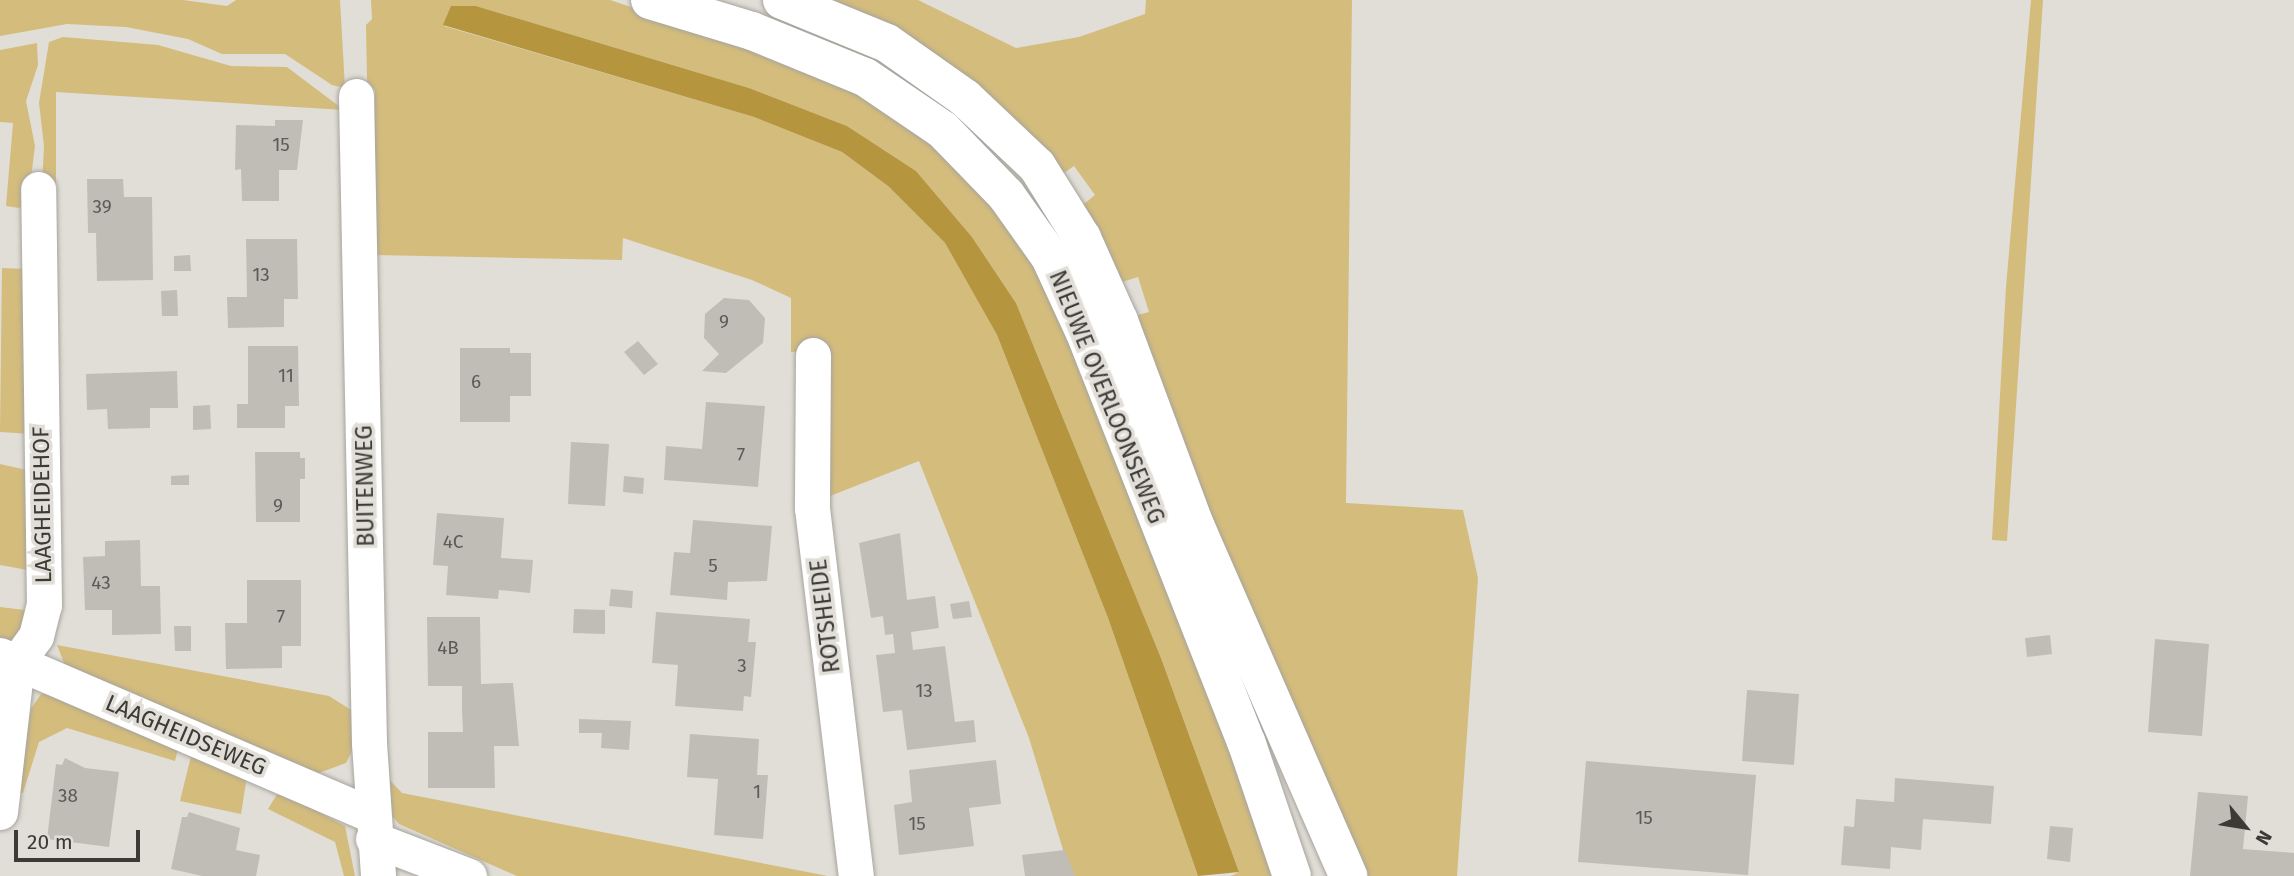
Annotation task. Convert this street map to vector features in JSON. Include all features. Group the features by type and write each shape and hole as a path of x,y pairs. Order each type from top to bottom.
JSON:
{"street":[{"name":"NIEUWE OVERLOONSEWEG","path":"650,0 752,31 865,77 943,130 1006,195 1050,257 1085,333 1243,732 1292,876"},
{"name":"NIEUWE OVERLOONSEWEG","path":"782,0 887,43 965,98 1037,166 1082,238 1119,321 1195,525 1348,876"},
{"name":"BUITENWEG","path":"356,96 372,827 378,876"},
{"name":"LAAGHEIDEHOF","path":"0,812 8,659 36,636 44,605 38,189"},
{"name":"ROTSHEIDE","path":"813,355 812,508 856,876"},
{"name":"LAAGHEIDSEWEG","path":"8,659 372,827 469,876"}],"shaded area":[{"path":"0,0 183,0 227,6 236,0 340,0 345,88 332,85 285,54 222,54 188,39 126,27 67,24 0,36"},
{"path":"371,0 610,0 830,74 967,169 1045,273 1277,876 1231,876 1239,872 1161,658 1016,303 972,237 916,171 847,126 749,88 476,6 444,26 754,117 842,152 888,186 945,243 997,335 1108,618 1198,876 1071,876 1029,738 919,461 825,498 802,352 791,352 791,298 752,280 623,238 622,260 375,255 375,90 367,81 366,25 372,19"},
{"path":"812,0 918,0 1016,48 1079,37 1145,14 1146,0 1352,0 1346,503 1463,510 1478,578 1457,876 1358,876 1130,317 1149,312 1138,277 1119,283 1079,208 1095,195 1074,166 1058,177"},
{"path":"2031,0 2043,0 2007,541 1992,540 2006,287"},
{"path":"451,6 476,6 749,88 847,126 916,171 972,237 1016,303 1161,658 1239,872 1198,876 1108,618 997,335 945,243 888,186 842,152 754,117 443,25"},
{"path":"63,37 158,45 231,66 287,67 344,110 56,92 56,185 42,186 44,146 39,103 49,42"},
{"path":"37,43 38,65 26,101 35,146 28,202 19,208 6,206 13,123 0,122 0,50"},
{"path":"2,268 28,269 31,434 0,432"},
{"path":"0,464 31,471 33,571 0,565"},
{"path":"0,607 33,611 13,639 6,642 0,641"},
{"path":"57,645 329,696 356,713 355,745 346,763 316,774 66,668"},
{"path":"60,693 179,746 175,761 67,728 39,742 23,793 18,793 31,709 41,694"},
{"path":"192,752 247,776 241,814 180,801"},
{"path":"384,774 402,793 828,876 517,876 399,824 389,812"},
{"path":"279,791 345,826 355,876 344,876 335,842 268,809"}],"building":[{"path":"275,120 303,120 297,170 279,170 279,201 242,201 241,169 235,170 236,125 275,126"},
{"path":"87,179 123,179 124,197 152,197 153,280 97,281 96,233 88,233"},
{"path":"246,239 297,239 298,299 284,299 284,327 228,328 227,297 247,297"},
{"path":"190,255 191,271 174,271 174,256"},
{"path":"177,290 178,316 162,316 161,291"},
{"path":"724,298 749,300 765,318 763,343 726,373 702,371 719,354 704,338 705,314"},
{"path":"638,341 658,364 644,375 624,352"},
{"path":"248,346 298,346 299,406 285,406 285,428 237,428 237,404 248,404"},
{"path":"460,348 510,348 510,353 531,353 531,396 510,396 510,422 460,422"},
{"path":"177,371 178,408 150,408 150,428 108,429 107,409 87,410 86,374"},
{"path":"706,402 765,406 758,487 664,480 666,446 702,449"},
{"path":"210,405 211,429 193,430 193,406"},
{"path":"571,442 609,444 605,506 568,504"},
{"path":"255,452 300,452 300,458 305,458 305,479 300,479 300,522 256,522"},
{"path":"189,475 189,485 171,485 171,476"},
{"path":"624,476 644,478 643,494 623,492"},
{"path":"437,513 504,518 501,558 533,560 530,593 499,590 498,599 446,595 448,566 433,565"},
{"path":"693,520 772,526 767,581 728,582 727,600 670,595 674,552 690,553"},
{"path":"900,533 907,600 935,596 939,628 911,632 913,650 945,646 955,722 974,720 976,742 907,750 902,710 883,712 876,655 895,653 893,634 885,635 883,616 871,618 859,543"},
{"path":"140,540 141,586 160,586 161,634 112,635 112,610 85,610 83,557 105,556 105,541"},
{"path":"247,580 301,580 301,646 282,646 282,668 226,669 225,623 247,623"},
{"path":"611,589 633,591 632,608 609,606"},
{"path":"969,601 972,617 953,619 950,604"},
{"path":"574,609 605,610 605,634 573,633"},
{"path":"656,612 750,619 748,642 756,642 751,697 744,696 743,711 675,706 678,665 652,663"},
{"path":"427,617 480,617 481,684 513,683 519,746 494,746 495,788 428,788 428,732 463,732 462,686 428,686"},
{"path":"174,626 191,626 191,651 175,651"},
{"path":"2050,635 2052,654 2027,657 2025,638"},
{"path":"2155,639 2209,644 2202,736 2148,732"},
{"path":"1747,690 1799,694 1794,765 1742,761"},
{"path":"579,719 631,721 629,750 601,748 602,733 579,733"},
{"path":"690,734 759,739 757,775 768,775 763,839 714,835 718,779 687,777"},
{"path":"65,758 85,768 119,772 109,847 47,839 56,764 62,765"},
{"path":"996,760 1001,804 969,808 974,846 899,855 894,805 912,802 909,770"},
{"path":"1586,761 1756,775 1748,875 1578,862"},
{"path":"1895,778 1994,786 1991,824 1923,819 1921,850 1891,847 1890,869 1841,865 1844,826 1854,827 1856,799 1894,802"},
{"path":"2198,792 2248,796 2243,849 2294,853 2294,876 2190,876"},
{"path":"189,812 240,828 236,850 260,855 256,876 202,876 171,869 182,817 187,817"},
{"path":"2050,826 2073,828 2070,862 2047,859"},
{"path":"1065,850 1075,876 1025,876 1022,855"}]}
